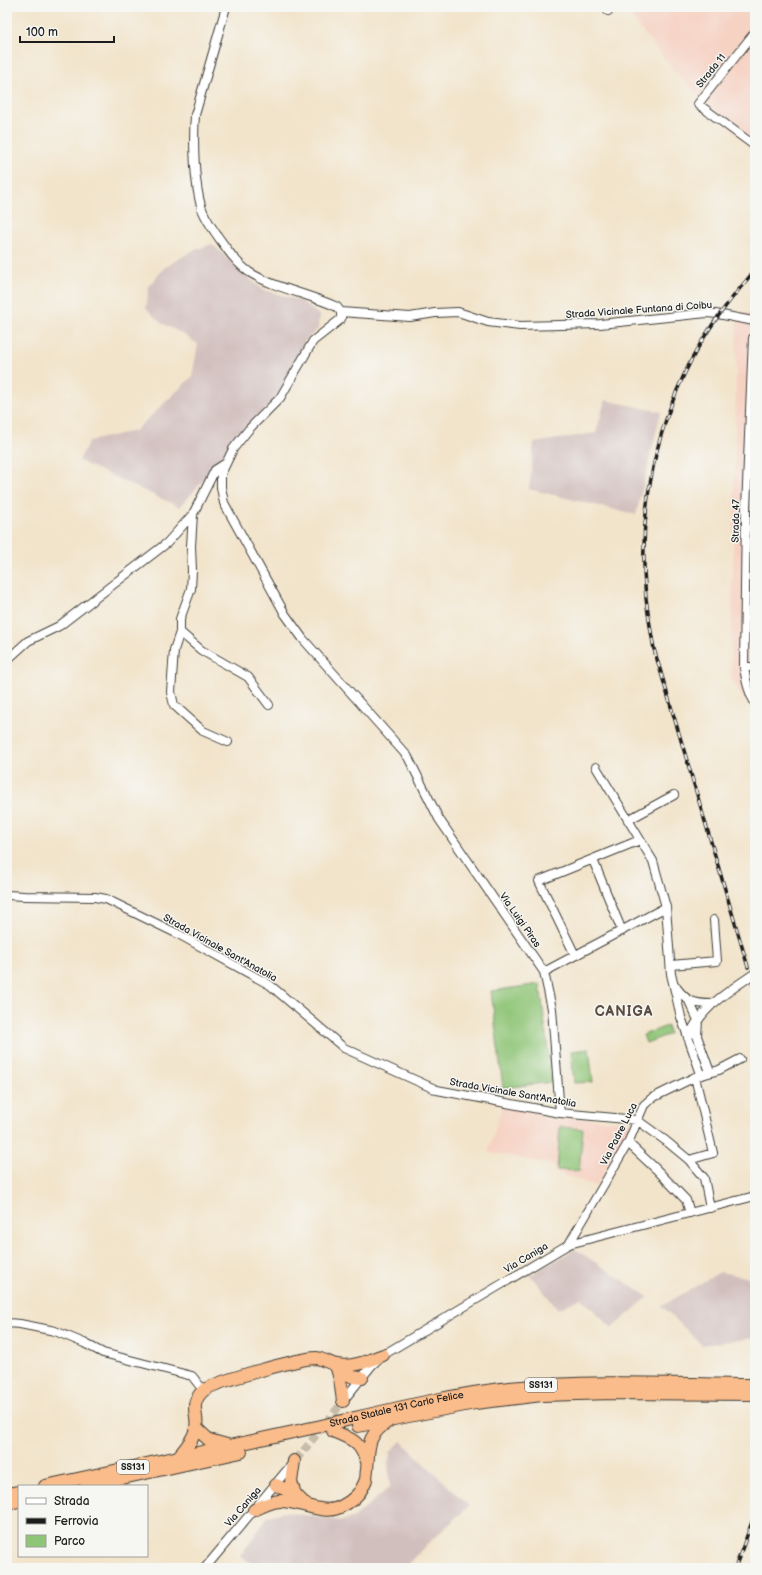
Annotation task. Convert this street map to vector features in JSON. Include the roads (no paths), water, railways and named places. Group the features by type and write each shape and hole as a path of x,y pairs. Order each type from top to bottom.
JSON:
{"highway":[{"path":"340,1367 359,1364 384,1355"},
{"path":"178,1457 189,1443 196,1428 194,1406 198,1397 203,1390 221,1382 298,1361 318,1358 340,1367 353,1377 362,1378"},
{"path":"340,1367 343,1402"},
{"name":"Strada Statale 131 Carlo Felice","path":"51,1485 230,1446 438,1405 542,1395 755,1385"},
{"name":"Strada Statale 131 Carlo Felice","path":"647,1389 755,1394"},
{"name":"Strada Statale 131 Carlo Felice","path":"91,1485 392,1419 438,1405"},
{"path":"276,1484 280,1493 294,1498 307,1506 322,1510 341,1507 357,1496 366,1482 368,1447 372,1437 378,1428 392,1419"},
{"path":"196,1428 209,1440 230,1446"},
{"path":"334,1431 355,1442 361,1449 367,1463"},
{"path":"294,1498 291,1482 295,1460"},
{"path":"7,1494 18,1492"},
{"path":"254,1510 267,1504 294,1498"},
{"path":"7,1503 18,1501"}],"street":[{"path":"7,660 28,641 59,626 167,542 193,514 215,470 226,463 233,449 249,428 280,398 313,341 341,319 341,312 337,307 249,272 235,259 214,232 202,208 196,181 195,120 226,7"},
{"path":"608,7 608,11 611,7"},
{"name":"Strada 11","path":"755,32 698,104 755,146"},
{"name":"Strada Vicinale Funtana di Coibu","path":"341,312 410,317 435,313 458,312 488,322 520,326 600,324 707,313 755,321"},
{"name":"Strada 47","path":"755,338 753,338 746,509 744,667 746,682 751,697 755,703"},
{"name":"Via Luigi Piras","path":"226,463 222,474 221,488 224,503 285,614 304,639 408,757 439,819 544,972 552,1009 560,1113"},
{"path":"746,509 755,509"},
{"path":"193,514 190,546 192,571 191,589 180,619 180,632 174,650 171,692 174,705 203,731 228,742"},
{"path":"180,632 201,650 248,677 269,705"},
{"path":"744,667 755,667"},
{"path":"596,767 653,861 666,907 673,984 698,1076 713,1153 688,1160"},
{"path":"628,820 674,795"},
{"path":"575,955 540,881 542,878 593,860 640,840"},
{"path":"593,860 622,931"},
{"name":"Strada Vicinale Sant'Anatolia","path":"7,895 95,897 106,899 180,934 270,985 330,1038 344,1048 437,1090 560,1113 637,1120"},
{"path":"544,972 666,907"},
{"path":"671,965 717,961 714,920"},
{"path":"688,1038 698,1020 712,1004 755,973"},
{"path":"673,984 689,1001 699,1004 712,1004"},
{"path":"689,1001 698,1020 697,1036 710,1072"},
{"path":"680,1011 693,1020 698,1020"},
{"name":"Via Padre Luca","path":"570,1244 628,1143 644,1105 652,1098 698,1076 719,1070 740,1059"},
{"path":"637,1120 666,1141 688,1160 704,1178 710,1208"},
{"path":"628,1143 686,1200 690,1213"},
{"name":"Via Caniga","path":"343,1402 372,1365 384,1355 570,1244 755,1196"},
{"path":"7,1323 55,1331 103,1353 192,1376 203,1390"},
{"name":"Via Caniga","path":"205,1568 295,1460"}],"tunnel":[{"path":"296,1460 342,1403"}],"railway":[{"path":"748,967 654,649 646,598 644,532 647,500 653,468 671,405 684,375 705,336 726,306 755,270"},
{"path":"753,984 755,991"},
{"path":"735,1568 755,1514"}],"district":[{"name":"CANIGA","path":"624,1011"}]}
